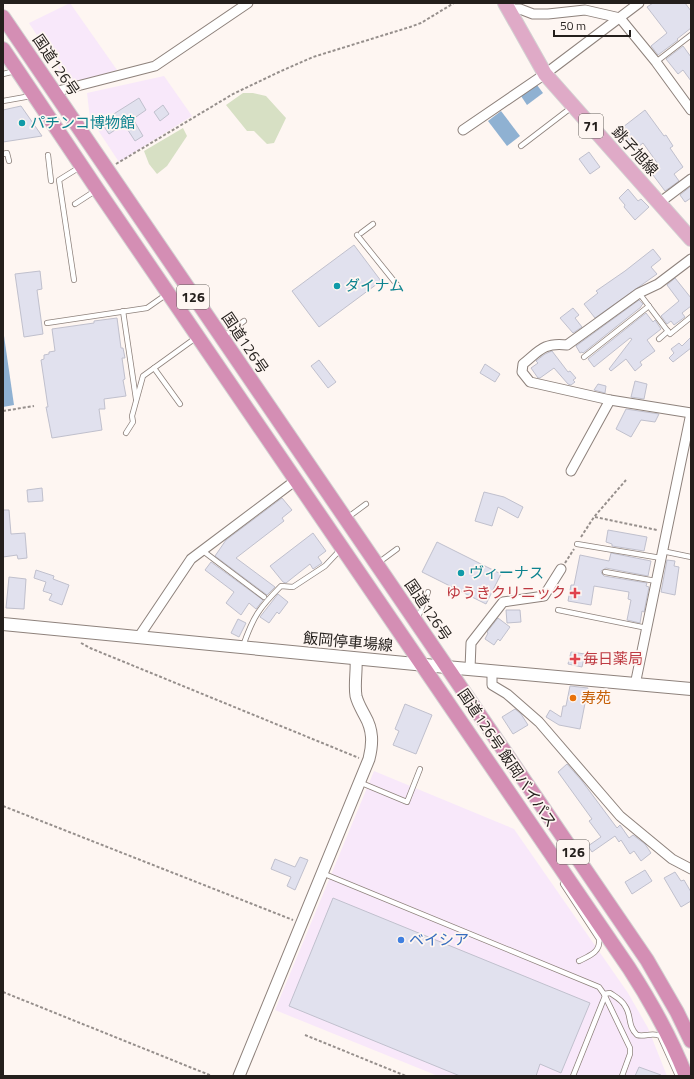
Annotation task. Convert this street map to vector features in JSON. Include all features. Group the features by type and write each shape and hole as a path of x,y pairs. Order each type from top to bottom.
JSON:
{"highway":[{"name":"国道126号","path":"3,17 446,667"},
{"name":"126","path":"3,49 81,166 423,665"},
{"name":"国道126号 飯岡バイパス","path":"423,665 645,993 686,1076"},
{"name":"国道126号 飯岡バイパス","path":"446,667 647,960 677,1012 691,1041"}],"main road":[{"name":"銚子旭線","path":"507,6 545,74 691,238"},
{"name":"飯岡停車場線","path":"3,624 492,672 691,689"}],"street":[{"path":"54,92 155,66 248,3"},
{"path":"463,130 545,74 639,3"},
{"path":"507,6 533,14 585,10 620,18 656,62 691,110"},
{"path":"659,203 691,179"},
{"path":"635,684 666,532 687,453 691,413 610,400 530,382 522,372 523,364 546,346 556,344 567,345 639,293 658,284 691,259"},
{"path":"571,472 610,400"},
{"path":"138,638 191,559 203,551 246,514 296,480"},
{"path":"470,669 471,643 503,602 544,596 561,569"},
{"path":"239,1076 368,761 372,744 372,734 370,725 355,692 357,666 356,659"},
{"path":"492,672 492,685 508,694 539,722 620,816 672,859 691,869"}],"lane":[{"path":"656,62 690,35"},
{"path":"3,74 17,71"},
{"path":"3,101 35,96"},
{"path":"521,146 574,106"},
{"path":"3,154 7,153 9,161"},
{"path":"48,155 51,181"},
{"path":"74,280 59,180 81,166"},
{"path":"75,204 97,189"},
{"path":"373,224 359,234 398,286"},
{"path":"47,323 147,308 168,293"},
{"path":"639,293 670,334 691,317"},
{"path":"584,357 649,306"},
{"path":"123,311 136,402"},
{"path":"221,338 244,321"},
{"path":"659,339 668,331"},
{"path":"126,433 133,422 132,416 143,376 198,336"},
{"path":"154,368 180,404"},
{"path":"345,519 366,504"},
{"path":"577,544 662,555 691,557"},
{"path":"243,648 256,615 265,602 281,586 293,587 325,566 339,553 342,547"},
{"path":"376,564 397,549"},
{"path":"203,551 264,596"},
{"path":"605,572 656,582"},
{"path":"416,622 428,592"},
{"path":"558,610 647,628"},
{"path":"359,782 407,802 420,769"},
{"path":"535,830 548,860"},
{"path":"322,873 599,987 605,995 630,1048 630,1054 622,1076"},
{"path":"561,880 599,939 600,945 598,950 579,961"},
{"path":"605,995 610,993 625,1004 630,1025 637,1035 643,1036 653,1034 660,1036 678,1076"},
{"path":"573,1076 605,995"}],"path":[{"path":"106,169 233,94 279,72 313,57 416,25 454,3"},
{"path":"3,411 34,406"},
{"path":"561,569 594,517 626,480"},
{"path":"594,517 666,532"},
{"path":"78,641 90,648 368,761"},
{"path":"3,806 301,924"},
{"path":"3,992 212,1076"},
{"path":"305,1035 406,1076"}],"shaded area":[{"path":"70,3 117,70 69,84 29,23"},
{"path":"164,76 192,116 119,162 90,118 87,93"},
{"path":"374,771 514,829 628,993 648,1028 667,1076 438,1076 275,1010"}],"green space":[{"path":"243,93 253,93 266,96 286,118 274,143 267,144 254,131 247,131 226,105"},
{"path":"183,128 187,136 167,166 157,174 149,164 144,151"}],"water":[{"path":"537,85 543,93 527,105 521,96"},
{"path":"501,111 520,136 507,146 488,121"},
{"path":"3,329 14,405 3,407"}],"building":[{"path":"653,3 685,3 691,11 691,28 658,55 651,46 667,33 647,7"},
{"path":"683,46 691,57 691,81 683,70 678,74 666,59"},
{"path":"139,98 146,110 133,119 143,136 135,141 124,124 109,134 101,122"},
{"path":"163,105 169,114 160,121 154,112"},
{"path":"21,106 42,136 3,142 3,110"},
{"path":"645,110 664,136 666,135 673,146 670,148 683,167 674,174 679,181 665,191 650,171 658,164 643,143 633,151 623,138 619,141 614,134"},
{"path":"589,152 600,167 590,174 579,159"},
{"path":"691,186 691,198 685,202 680,195"},
{"path":"628,189 638,201 641,199 649,207 635,220 624,207 625,205 619,198"},
{"name":"ダイナム","path":"354,245 381,281 319,327 292,291"},
{"path":"653,249 661,259 651,267 657,274 595,318 584,304 598,293 596,291"},
{"path":"40,271 42,289 37,290 43,334 24,337 15,274"},
{"path":"675,278 691,298 691,306 682,313 685,317 674,325 671,321 667,324 661,316 679,301 667,285"},
{"path":"639,300 643,304 641,307 583,353 580,353 576,346"},
{"path":"573,308 579,315 575,318 582,327 573,333 560,318"},
{"path":"646,313 653,322 655,320 661,329 647,340 655,351 640,362 642,365 635,371 626,359 611,371 609,369 632,339 630,338 594,367 588,359"},
{"path":"117,318 121,348 123,348 125,358 122,358 125,379 123,380 126,396 104,399 105,409 99,409 102,430 52,438 46,407 48,407 41,360 44,359 44,355 55,351 52,329"},
{"path":"691,337 691,348 673,362 669,358 674,353 671,349 679,343 682,346"},
{"path":"552,351 568,372 570,371 576,378 573,380 575,382 571,385 568,384 554,368 538,378 531,368 538,363 536,361"},
{"path":"319,360 336,382 328,388 311,366"},
{"path":"485,364 500,374 495,382 480,373"},
{"path":"635,381 647,384 644,399 631,397"},
{"path":"598,384 606,386 605,393 594,390"},
{"path":"626,409 659,414 655,422 641,420 631,437 616,429"},
{"path":"42,488 43,501 28,502 27,490"},
{"path":"484,492 504,497 523,507 518,518 498,507 492,526 475,521"},
{"path":"282,498 292,510 282,518 284,521 236,558 275,587 267,595 215,556 226,540"},
{"path":"3,510 9,510 11,534 25,533 27,558 18,559 17,555 3,557"},
{"path":"608,530 647,537 644,551 612,546 612,544 606,542"},
{"path":"313,533 326,551 318,557 322,563 313,569 310,564 286,583 283,582 270,566"},
{"name":"ヴィーナス","path":"437,542 501,574 486,604 422,572"},
{"path":"611,553 651,561 648,576 606,568 601,571 604,576 647,583 646,586 649,587 644,612 642,611 640,623 627,620 631,600 628,599 629,592 594,586 591,605 568,601 571,585 574,585 580,555 609,561"},
{"path":"667,560 675,561 674,566 679,567 675,595 661,592"},
{"path":"211,562 263,600 256,609 249,603 241,615 226,603 234,592 205,570"},
{"path":"36,570 54,576 53,579 69,585 62,605 49,600 52,594 43,591 46,582 34,578"},
{"path":"9,577 26,579 24,609 6,608"},
{"path":"278,594 288,602 279,614 277,612 269,623 260,617"},
{"path":"506,610 520,610 521,622 507,623"},
{"path":"498,618 510,627 500,641 498,639 494,645 485,639 488,633 487,632"},
{"path":"238,619 246,623 239,637 231,633"},
{"path":"571,652 585,654 582,667 568,664"},
{"path":"570,686 588,688 580,729 559,725 546,717 550,710 561,717 563,706 566,706"},
{"path":"405,704 432,715 416,754 393,745 399,731 395,729"},
{"path":"515,709 521,714 528,725 513,734 502,717"},
{"path":"567,764 582,781 617,828 620,825 629,838 633,835 645,844 651,853 641,861 634,851 630,854 621,840 619,842 615,836 592,852 588,846 601,837 589,821 592,819 558,772"},
{"path":"300,857 308,860 295,890 287,886 291,877 271,869 275,859 295,867"},
{"path":"645,870 652,881 632,894 625,882"},
{"path":"675,872 681,881 684,880 691,892 691,901 681,907 664,878"},
{"path":"333,898 590,1003 561,1073 540,1064 536,1076 460,1076 289,1006"},
{"path":"639,1067 661,1075 661,1076 635,1076"}],"place":[{"name":"パチンコ博物館","path":"22,123"},
{"name":"ダイナム","path":"337,286"},
{"name":"ヴィーナス","path":"461,573"},
{"name":"ゆうきクリニック","path":"575,593"},
{"name":"毎日薬局","path":"575,659"},
{"name":"寿苑","path":"573,698"},
{"name":"ベイシア","path":"401,940"}]}
